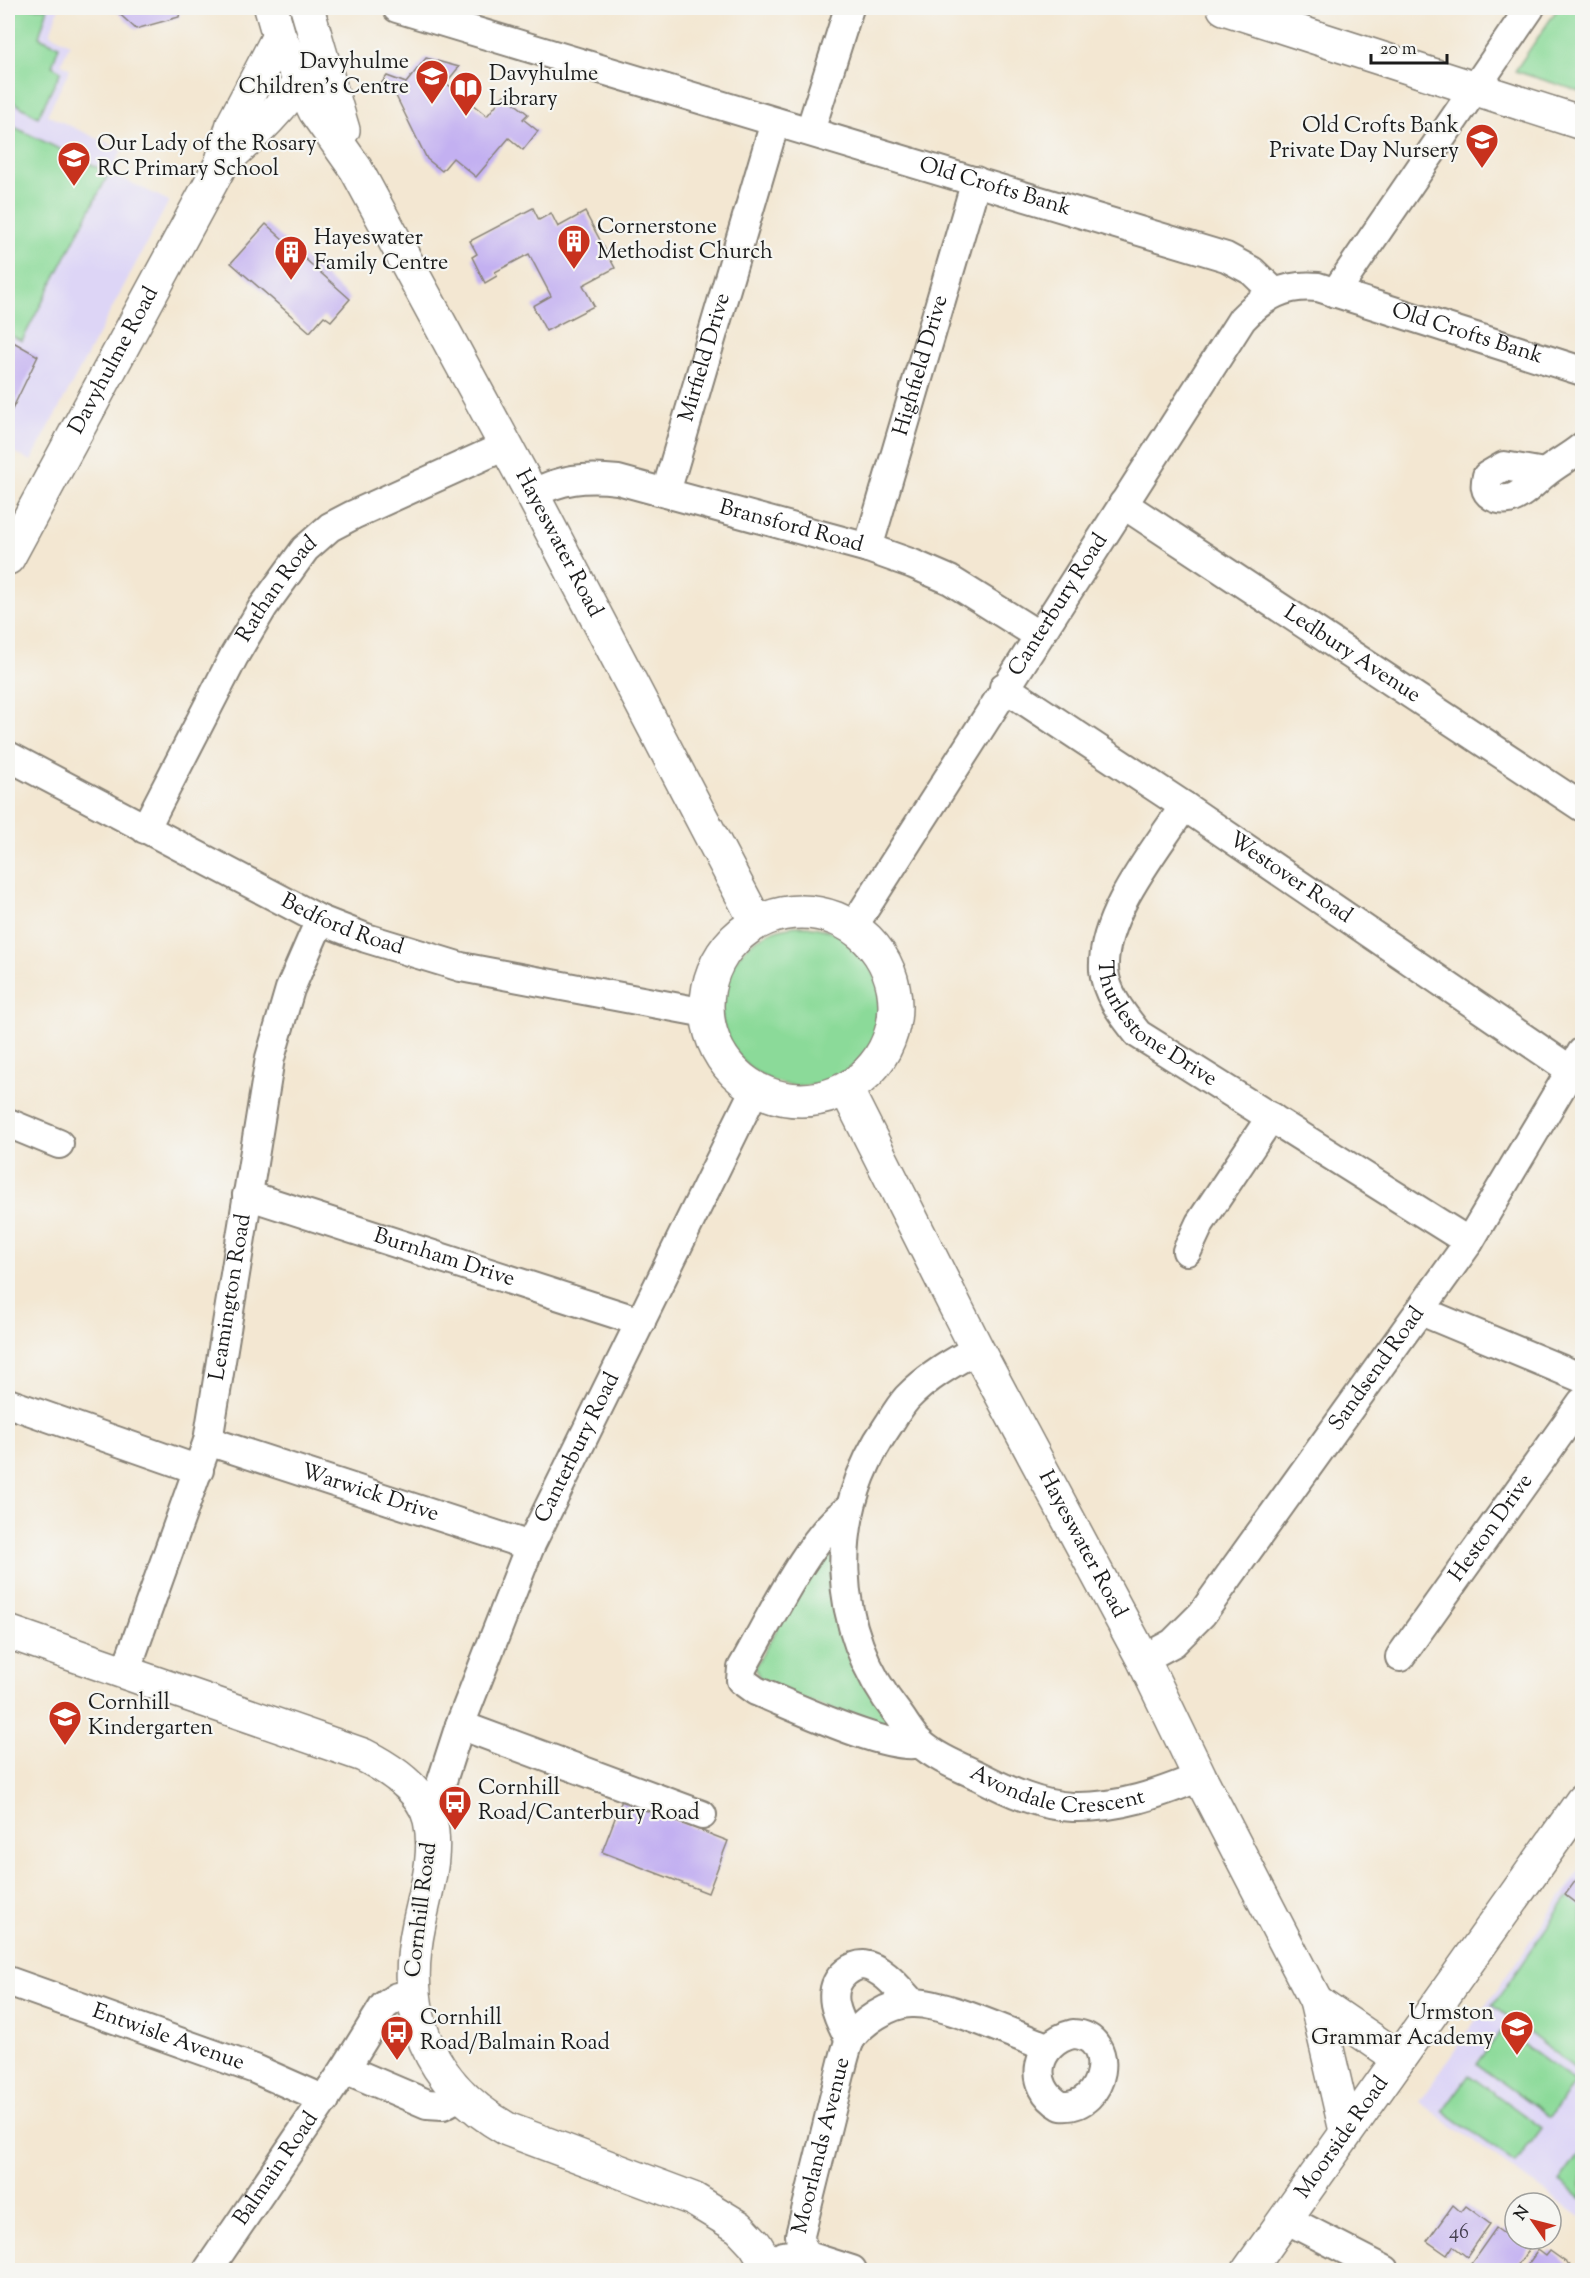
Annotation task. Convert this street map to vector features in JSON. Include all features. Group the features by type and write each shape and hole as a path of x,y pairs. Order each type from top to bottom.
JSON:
{"main road":[{"name":"Hayeswater Road","path":"307,8 318,53 356,169"},
{"path":"1224,8 1582,123"},
{"name":"Hayeswater Road","path":"275,22 300,83 315,111 356,169 532,494 756,922"},
{"path":"220,164 233,124 275,22"},
{"path":"220,164 254,136 300,83 318,53"},
{"name":"Davyhulme Road","path":"8,558 220,164"},
{"path":"802,911 826,914 853,927 876,948 889,971 895,998 894,1025 884,1050 868,1072 846,1089 820,1099 787,1100 755,1089 731,1070 714,1043 706,1013 707,990 714,968 725,948 756,922 778,914 802,911"},
{"name":"Hayeswater Road","path":"846,1089 977,1349 1143,1659 1200,1777 1316,2001 1346,2131"},
{"name":"Cornhill Road","path":"8,1632 363,1755 384,1766 418,1797 430,1818 433,1843 431,1870 414,1954 412,1995 420,2028 436,2064 460,2096 481,2114 507,2129 693,2199 739,2227 769,2266"},
{"name":"Moorside Road","path":"1249,2271 1284,2218 1582,1801"},
{"name":"Hayeswater Road","path":"1316,2001 1399,2058"}],"street":[{"name":"Old Crofts Bank","path":"397,8 1226,257 1252,271 1274,292 1302,285 1335,293 1582,370"},
{"path":"810,131 849,8"},
{"path":"1335,293 1530,8"},
{"name":"Mirfield Drive","path":"666,492 775,122"},
{"name":"Highfield Drive","path":"868,548 976,181"},
{"name":"Canterbury Road","path":"853,927 1004,687 1242,320 1254,306 1274,292"},
{"name":"Rathan Road","path":"146,829 234,656 263,608 305,549 330,527 353,515 505,446"},
{"path":"1544,473 1562,464 1582,447"},
{"name":"Bransford Road","path":"532,494 568,479 588,477 618,480 868,548 950,580 1038,635"},
{"name":"Ledbury Avenue","path":"1123,504 1582,807"},
{"name":"Westover Road","path":"1004,687 1577,1061"},
{"name":"Bedford Road","path":"8,756 320,920 375,941 461,967 706,1013"},
{"name":"Thurlestone Drive","path":"1184,806 1122,902 1109,935 1104,970 1116,1006 1138,1034 1469,1242"},
{"name":"Leamington Road","path":"125,1672 208,1441 270,1058 278,1023 303,955 320,920"},
{"name":"Sandsend Road","path":"1143,1659 1173,1642 1202,1614 1469,1242 1577,1061"},
{"name":"Canterbury Road","path":"430,1818 460,1725 530,1546 755,1089"},
{"path":"1187,1251 1200,1223 1270,1117"},
{"path":"8,1123 59,1144"},
{"name":"Burnham Drive","path":"247,1195 642,1322"},
{"path":"1421,1311 1582,1378"},
{"name":"Avondale Crescent","path":"977,1349 942,1368 907,1398 865,1462 849,1509 842,1557 844,1595 850,1622 863,1659 884,1696 920,1743 1008,1790 1028,1798 1070,1807 1122,1804 1147,1798 1200,1777"},
{"name":"Heston Drive","path":"1400,1657 1582,1402"},
{"path":"8,1403 199,1470"},
{"name":"Warwick Drive","path":"208,1441 530,1546"},
{"name":"Avondale Crescent","path":"849,1509 835,1517 813,1547 742,1668 741,1680 756,1691 883,1741 910,1746 920,1743"},
{"path":"460,1725 702,1815"},
{"name":"Moorlands Avenue","path":"813,2256 800,2235 850,2040 873,2018 911,2002 879,1971 862,1965 850,1969 840,1977 833,1990 837,2014 850,2040"},
{"name":"Entwisle Avenue","path":"8,1981 255,2069 319,2097"},
{"name":"Balmain Road","path":"208,2271 319,2097 345,2069 384,2006 397,1997 412,1995"},
{"path":"911,2002 935,2006 1047,2048"},
{"path":"345,2069 427,2104 443,2105 460,2096"},
{"path":"1284,2218 1385,2271"},
{"path":"769,2266 788,2254 813,2256 852,2271"}],"shaded area":[{"name":"Our Lady of the Rosary RC Primary School","path":"8,8 59,8 50,34 70,44 61,63 70,69 47,115 122,150 111,173 169,201 31,461 8,449"},
{"name":"Urmston Grammar Academy","path":"1582,1867 1582,2218 1563,2204 1563,2191 1544,2191 1419,2102"}],"green space":[{"path":"8,8 48,8 39,37 59,46 52,66 61,71 38,117 8,99"},
{"path":"1558,8 1582,8 1582,92 1515,71"},
{"path":"12,126 109,173 22,341 8,334 8,134"},
{"path":"801,926 832,932 858,949 875,975 881,1006 875,1037 858,1063 832,1080 801,1086 770,1080 744,1063 727,1037 721,1006 727,975 744,949 770,932"},
{"path":"826,1553 833,1558 891,1726 888,1729 767,1687 755,1667 819,1556"},
{"path":"1569,1895 1582,1905 1582,2074 1493,2005"},
{"path":"1503,2029 1575,2082 1550,2117 1477,2064"},
{"path":"1469,2075 1542,2128 1516,2163 1443,2111"},
{"path":"1582,2150 1582,2199 1559,2182"}],"building":[{"path":"113,8 193,8 192,13 180,11 179,17 136,29"},
{"name":"Davyhulme Library","path":"426,58 459,67 446,83 487,116 504,95 528,114 523,119 538,131 523,150 509,138 476,177 453,158 442,171 427,159 396,96 377,89 387,76 406,83"},
{"name":"Cornerstone Methodist Church","path":"533,208 539,220 551,213 558,227 585,212 615,268 583,285 594,306 546,331 533,306 551,296 529,254 495,272 497,276 485,283 472,257 477,254 470,241"},
{"name":"Hayeswater Family Centre","path":"266,224 350,299 331,321 324,316 310,332 231,263"},
{"path":"8,339 38,356 8,418"},
{"path":"622,1800 728,1841 708,1893 602,1852"},
{"path":"1576,1880 1582,1885 1582,1908 1565,1895"},
{"path":"1453,2205 1461,2212 1466,2206 1490,2224 1467,2257 1453,2246 1447,2255 1427,2241"},
{"path":"1496,2228 1503,2233 1503,2251 1528,2251 1514,2270 1499,2270 1494,2267 1491,2270 1478,2270 1470,2265"},
{"path":"1537,2251 1546,2256 1550,2251 1574,2268 1524,2270"}],"place":[{"name":"Davyhulme Children's Centre","path":"432,105"},
{"name":"Davyhulme Library","path":"466,117"},
{"name":"Old Crofts Bank Private Day Nursery","path":"1482,169"},
{"name":"Our Lady of the Rosary RC Primary School","path":"74,187"},
{"name":"Cornerstone Methodist Church","path":"574,270"},
{"name":"Hayeswater Family Centre","path":"291,281"},
{"name":"Cornhill Kindergarten","path":"65,1746"},
{"name":"Cornhill Road/Canterbury Road","path":"455,1831"},
{"name":"Urmston Grammar Academy","path":"1517,2056"},
{"name":"Cornhill Road/Balmain Road","path":"397,2061"}]}
